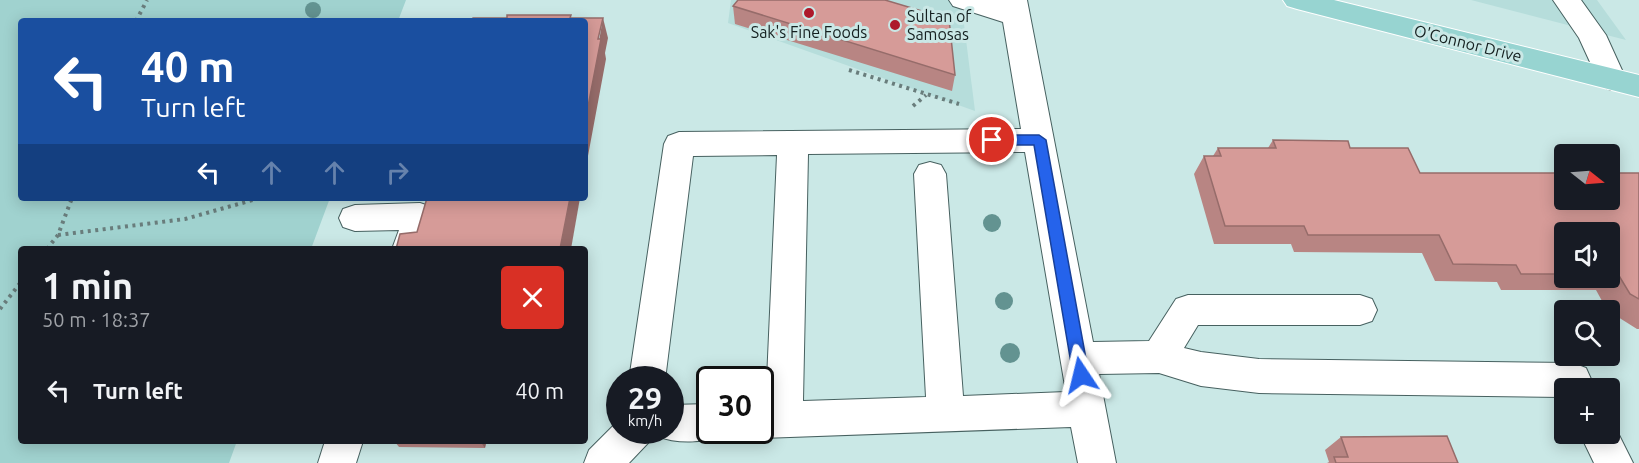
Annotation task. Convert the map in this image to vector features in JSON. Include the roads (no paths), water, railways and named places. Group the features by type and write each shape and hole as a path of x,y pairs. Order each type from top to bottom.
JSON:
{"main road":[{"name":"O'Connor Drive","path":"1297,0 1639,86"}],"street":[{"path":"963,0 1015,8 1097,463"},
{"path":"1567,0 1592,35 1611,79"},
{"path":"649,366 678,144 1039,140"},
{"path":"774,394 793,142"},
{"path":"930,174 946,414"},
{"path":"355,218 420,216 410,246"},
{"path":"1159,357 1188,310 1360,310"},
{"path":"1078,358 1159,357 1201,369 1259,376 1554,380"},
{"path":"774,420 1087,409"},
{"path":"337,463 343,444"},
{"path":"603,463 621,444"},
{"path":"1604,444 1614,463"}],"place":[{"name":"Sak's Fine Foods","path":"809,13"},
{"name":"Sultan of Samosas","path":"895,25"}]}
